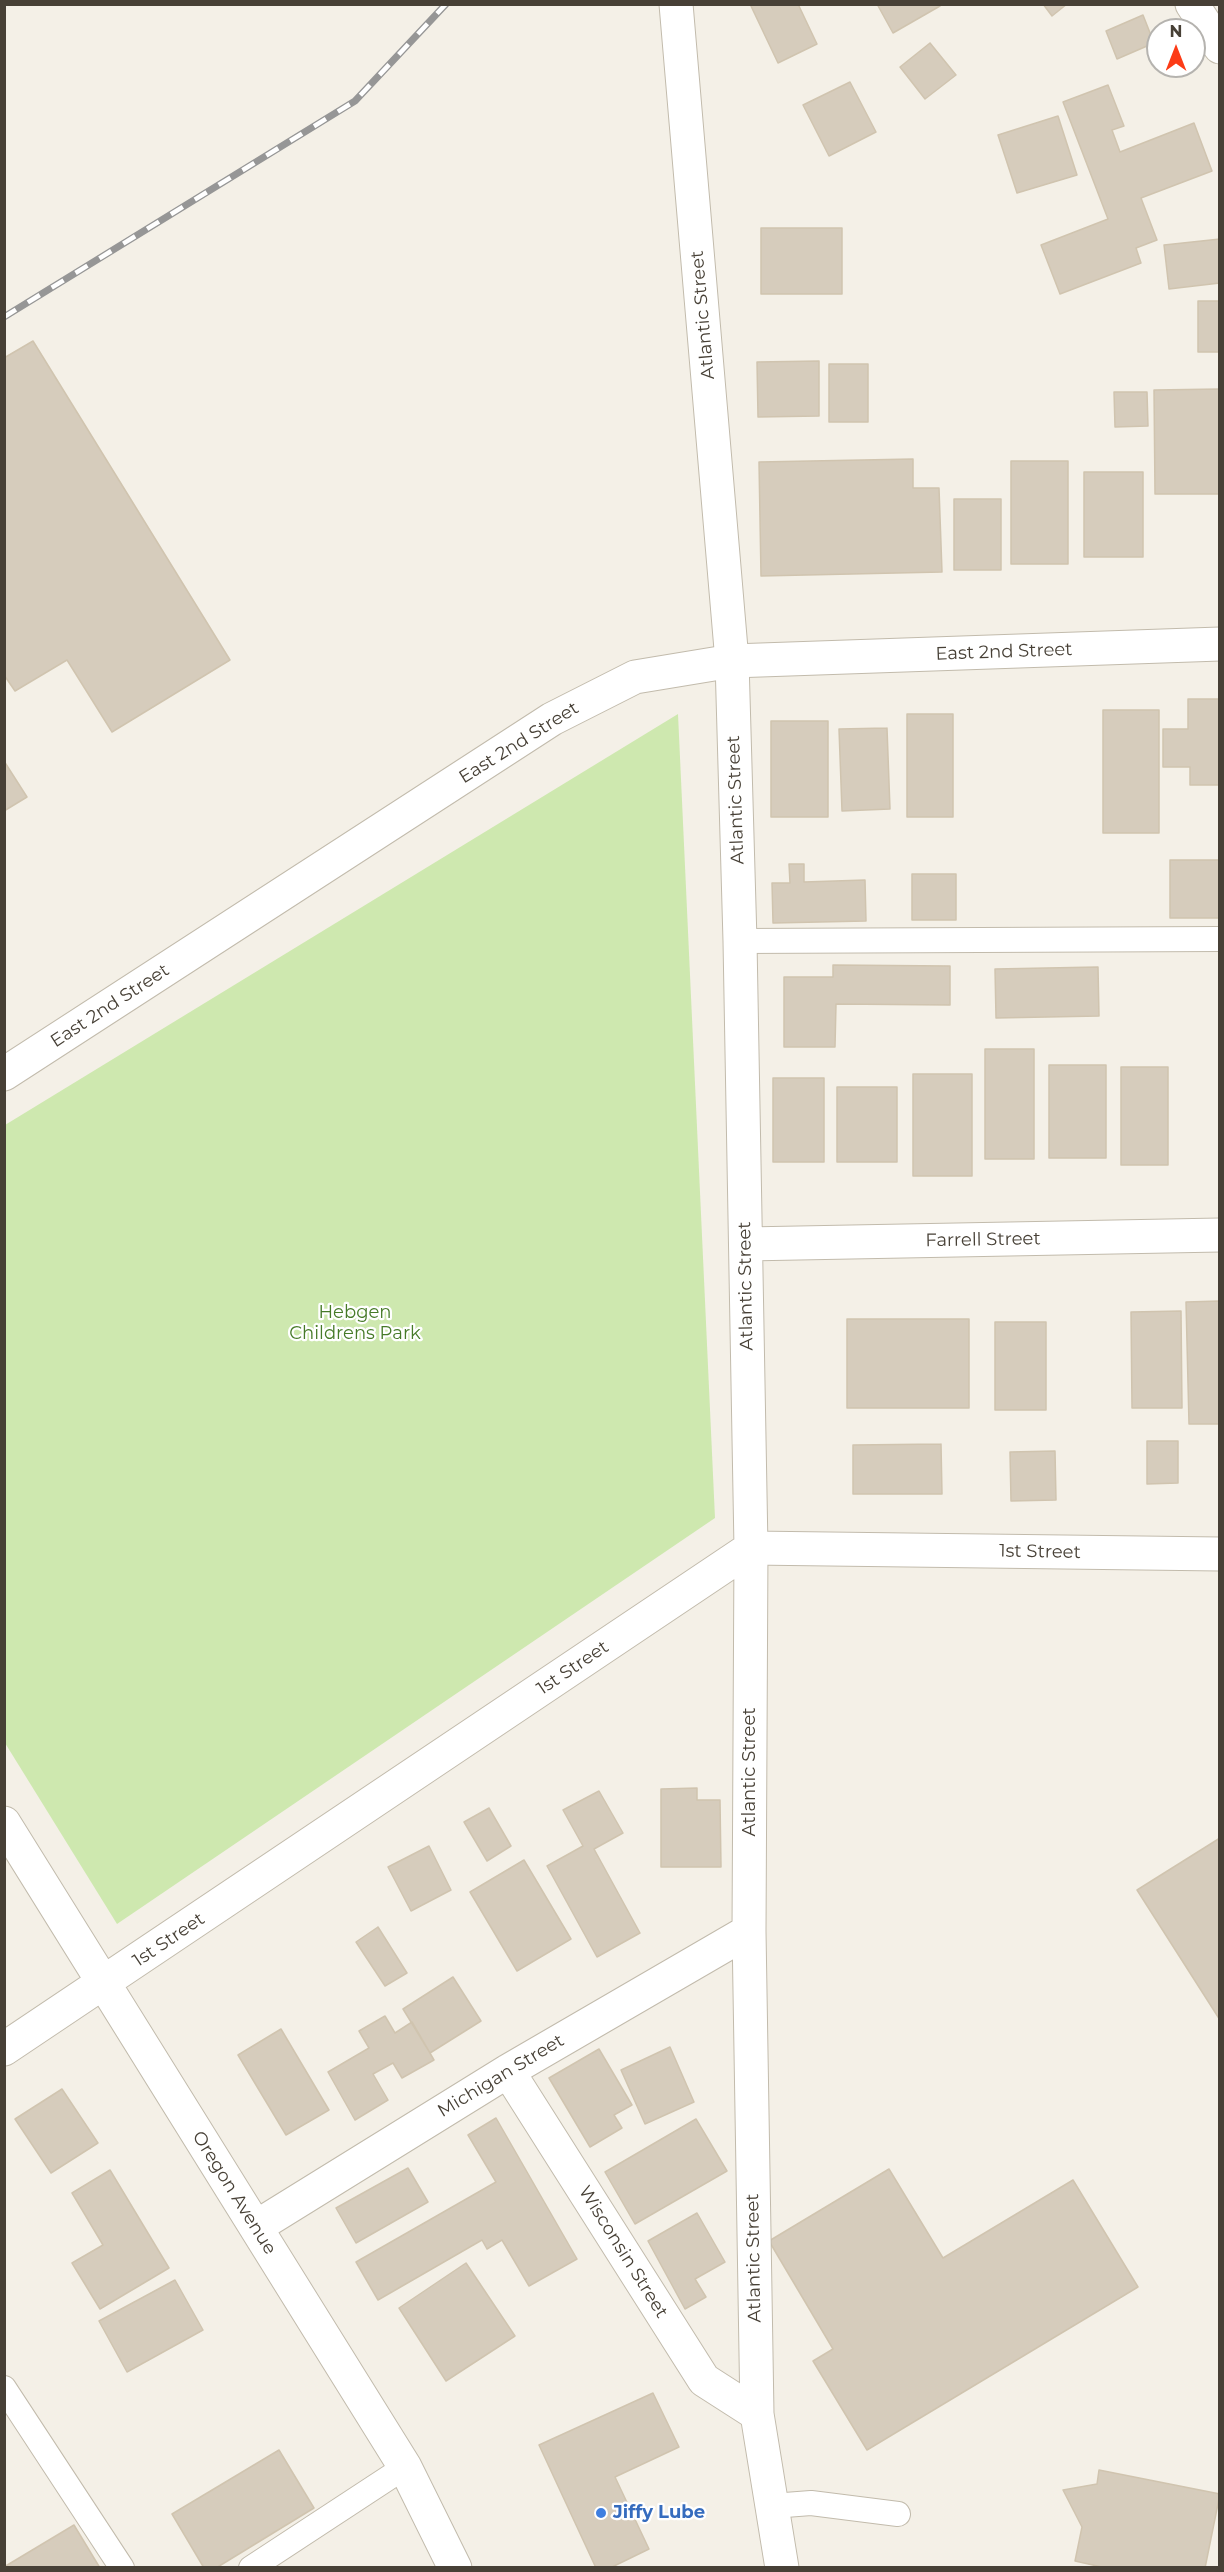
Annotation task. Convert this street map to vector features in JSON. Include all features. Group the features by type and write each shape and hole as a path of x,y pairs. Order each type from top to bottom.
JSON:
{"street":[{"name":"Atlantic Street","path":"676,4 732,661 740,941 751,1548 749,1931 757,2414 782,2568"},
{"path":"1192,4 1220,47"},
{"name":"East 2nd Street","path":"4,1074 552,719 635,677 732,661 1220,644"},
{"name":"Farrell Street","path":"746,1244 1220,1235"},
{"name":"1st Street","path":"4,2049 751,1548 1220,1554"},
{"name":"Oregon Avenue","path":"4,1823 405,2467 455,2568"},
{"name":"Michigan Street","path":"256,2227 508,2071 749,1931"},
{"name":"Wisconsin Street","path":"508,2071 704,2380 757,2414"}],"lane":[{"path":"740,941 1220,939"},
{"path":"4,2388 122,2568"},
{"path":"251,2568 405,2467"},
{"path":"772,2506 811,2503 898,2514"}],"green space":[{"name":"Hebgen Childrens Park","path":"678,714 715,1518 117,1924 5,1743 5,1125"}],"building":[{"path":"750,4 798,4 817,44 778,63"},
{"path":"877,4 940,4 940,6 893,33"},
{"path":"1043,4 1067,4 1052,16"},
{"path":"1143,15 1146,23 1146,46 1117,59 1106,31"},
{"path":"930,43 956,75 925,99 900,67"},
{"path":"850,82 876,132 829,156 803,105"},
{"path":"1108,85 1124,126 1112,130 1120,152 1194,123 1212,171 1141,198 1157,240 1136,248 1141,263 1060,294 1041,245 1108,219 1063,102"},
{"path":"1058,116 1077,175 1017,193 998,135"},
{"path":"761,228 842,228 842,294 761,294"},
{"path":"1220,239 1220,283 1169,289 1164,245"},
{"path":"1198,301 1220,301 1220,352 1198,352"},
{"path":"33,341 230,660 112,732 67,660 15,691 4,675 4,358"},
{"path":"819,361 819,416 758,417 757,362"},
{"path":"829,364 868,364 868,422 829,422"},
{"path":"1220,389 1220,494 1155,494 1154,390"},
{"path":"1114,392 1147,392 1148,426 1115,427"},
{"path":"913,459 913,488 939,488 942,572 761,576 759,462"},
{"path":"1011,461 1068,461 1068,564 1011,564"},
{"path":"1084,472 1143,472 1143,557 1084,557"},
{"path":"954,499 1001,499 1001,570 954,570"},
{"path":"1188,699 1220,699 1220,785 1190,785 1190,767 1163,767 1163,729 1188,729"},
{"path":"1103,710 1159,710 1159,833 1103,833"},
{"path":"907,714 953,714 953,817 907,817"},
{"path":"771,721 828,721 828,817 771,817"},
{"path":"887,728 890,809 842,811 839,729"},
{"path":"4,761 27,797 4,811"},
{"path":"1170,860 1220,860 1220,918 1170,918"},
{"path":"789,864 804,864 804,882 865,880 866,921 773,923 772,883 790,883"},
{"path":"912,874 956,874 956,920 912,920"},
{"path":"833,965 950,966 950,1005 836,1004 835,1047 784,1047 784,977 833,977"},
{"path":"1098,967 1099,1016 996,1018 995,969"},
{"path":"985,1049 1034,1049 1034,1159 985,1159"},
{"path":"1049,1065 1106,1065 1106,1158 1049,1158"},
{"path":"1121,1067 1168,1067 1168,1165 1121,1165"},
{"path":"913,1074 972,1074 972,1176 913,1176"},
{"path":"773,1078 824,1078 824,1162 773,1162"},
{"path":"837,1087 897,1087 897,1162 837,1162"},
{"path":"1220,1301 1220,1424 1189,1424 1186,1302"},
{"path":"1181,1311 1182,1408 1132,1408 1131,1312"},
{"path":"847,1319 969,1319 969,1408 847,1408"},
{"path":"995,1322 1046,1322 1046,1410 995,1410"},
{"path":"1147,1441 1178,1441 1178,1483 1147,1484"},
{"path":"941,1444 942,1494 853,1494 853,1445"},
{"path":"1055,1451 1056,1500 1011,1501 1010,1452"},
{"path":"697,1788 697,1800 720,1800 721,1867 661,1867 661,1789"},
{"path":"599,1791 623,1833 594,1849 640,1933 597,1957 547,1866 583,1846 563,1810"},
{"path":"489,1808 511,1846 487,1861 464,1822"},
{"path":"1220,1838 1220,2020 1137,1890"},
{"path":"429,1846 451,1890 411,1911 388,1867"},
{"path":"524,1860 571,1939 517,1971 470,1892"},
{"path":"378,1927 407,1973 385,1986 356,1942"},
{"path":"453,1977 481,2021 430,2053 403,2009"},
{"path":"385,2016 395,2033 412,2022 434,2060 402,2078 393,2063 373,2074 388,2100 355,2120 328,2072 369,2048 359,2031"},
{"path":"281,2029 329,2110 286,2135 238,2055"},
{"path":"670,2047 694,2102 645,2124 621,2070"},
{"path":"599,2049 632,2105 614,2115 622,2128 590,2147 549,2078"},
{"path":"62,2089 98,2143 51,2173 15,2119"},
{"path":"496,2118 577,2259 529,2286 502,2240 487,2249 482,2240 378,2300 356,2262 496,2182 468,2135"},
{"path":"696,2119 727,2171 635,2224 605,2172"},
{"path":"408,2168 428,2202 356,2243 336,2208"},
{"path":"889,2169 943,2258 1073,2180 1138,2287 867,2450 813,2361 833,2349 769,2241"},
{"path":"110,2170 169,2268 100,2309 72,2263 103,2245 72,2193"},
{"path":"697,2213 725,2262 695,2279 706,2297 685,2309 648,2241"},
{"path":"466,2263 515,2336 446,2381 399,2308"},
{"path":"175,2280 203,2330 127,2372 99,2321"},
{"name":"Jiffy Lube","path":"653,2393 679,2447 615,2477 649,2549 610,2568 596,2568 539,2445"},
{"path":"279,2450 314,2508 216,2568 204,2568 172,2514"},
{"path":"1099,2470 1220,2494 1205,2568 1106,2568 1075,2561 1082,2527 1063,2490 1097,2484"},
{"path":"74,2525 100,2568 4,2568 4,2567"}],"railway":[{"path":"4,317 355,101 446,4"}],"place":[{"name":"Jiffy Lube","path":"601,2513"}]}
